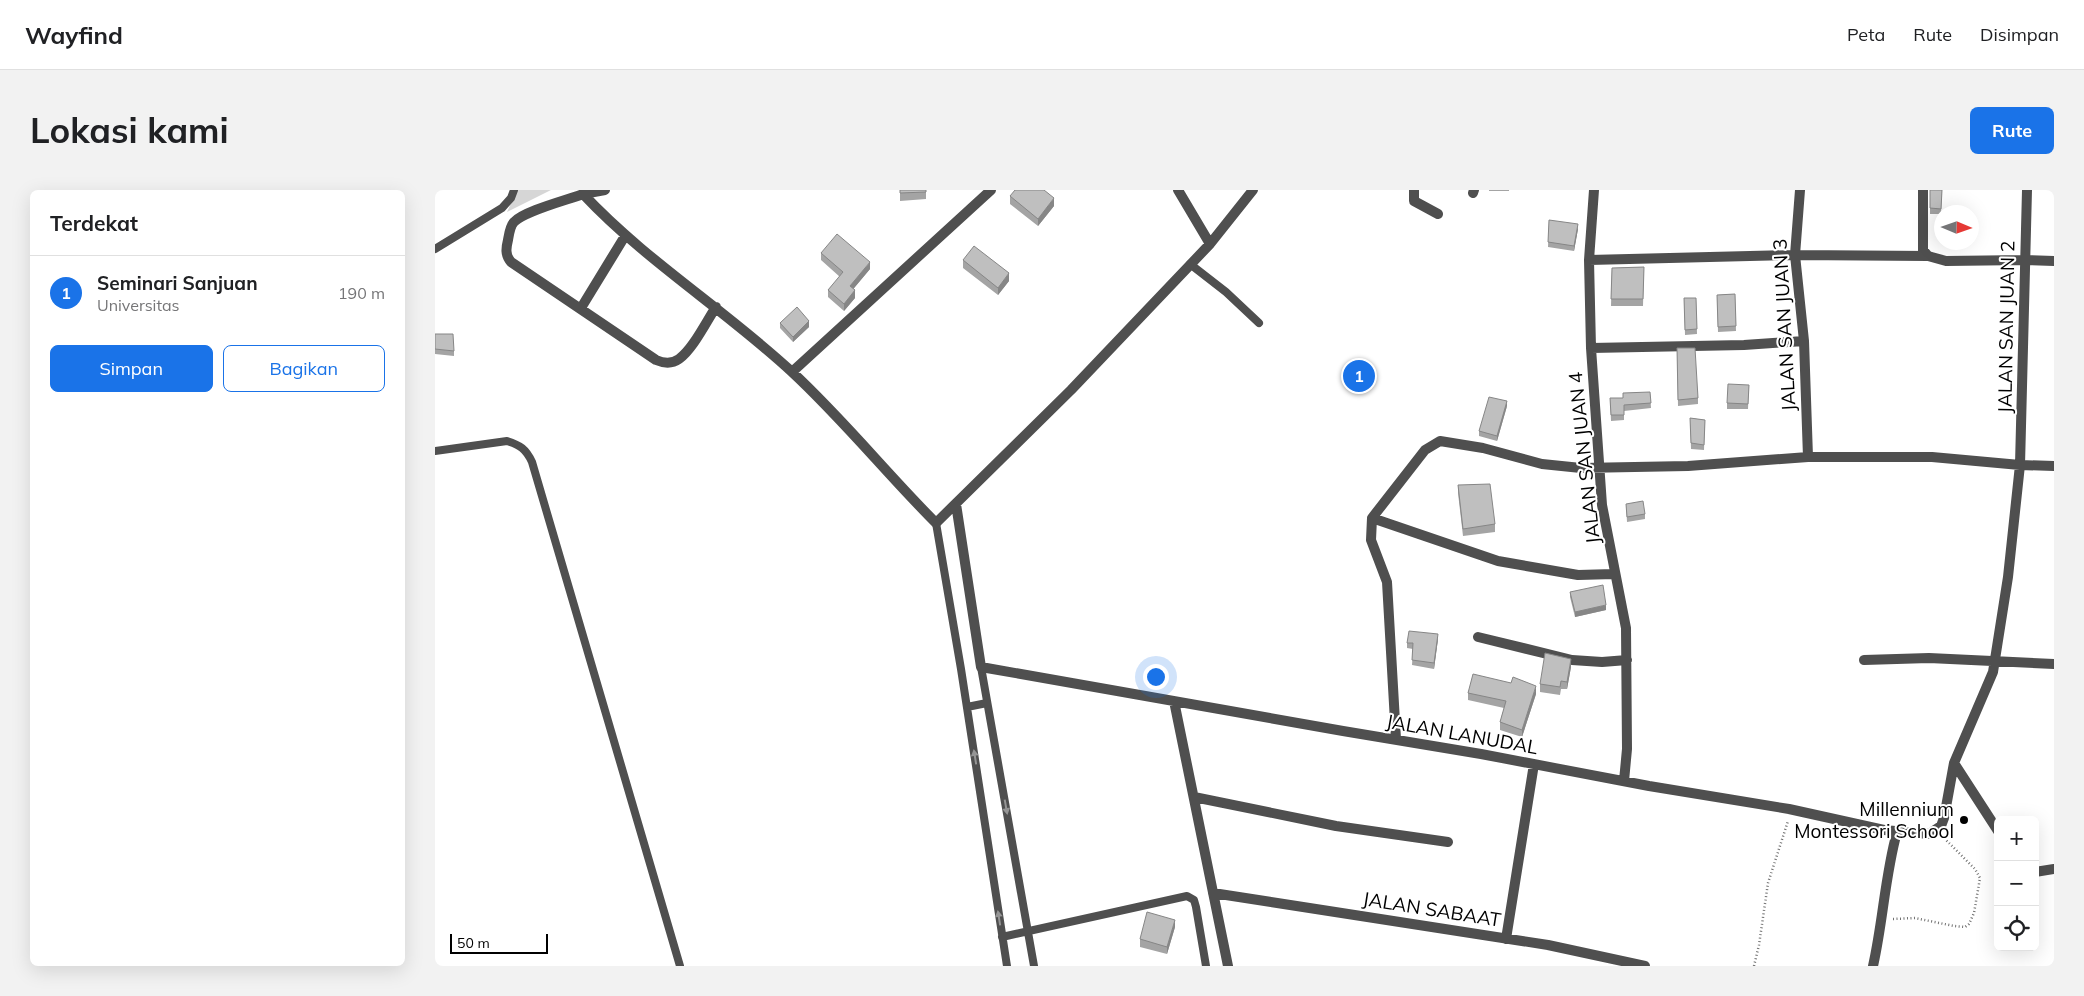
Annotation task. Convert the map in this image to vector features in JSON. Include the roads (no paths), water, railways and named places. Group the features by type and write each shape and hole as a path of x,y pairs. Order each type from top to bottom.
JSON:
{"street":[{"path":"605,190 583,194 519,218 511,226 506,252 507,258 516,267 581,308 656,360 663,362 678,360 689,348 716,307"},
{"path":"792,372 991,190"},
{"path":"1178,190 1210,244"},
{"path":"583,194 625,236 716,307 792,372 936,523 1071,390 1210,244 1253,190"},
{"path":"1414,190 1415,201 1438,214"},
{"name":"JALAN SAN JUAN 4","path":"1595,190 1589,260 1591,348 1602,505 1626,628 1627,750 1624,781"},
{"name":"JALAN SAN JUAN 3","path":"1800,190 1795,255 1803,341 1808,457"},
{"path":"1923,190 1923,250 1928,256"},
{"name":"JALAN SAN JUAN 2","path":"1936,830 1941,826 1944,818 1954,763 1991,678 2008,577 2020,465 2027,190"},
{"path":"581,308 625,236"},
{"path":"1589,260 1795,255 1928,256 1946,261 2054,261"},
{"path":"1591,348 1744,346 1803,341"},
{"path":"1396,739 1387,582 1371,540 1372,518 1398,482 1425,450 1440,441 1483,448 1542,464 1598,469 1747,463 1808,457 1932,457 2020,465 2054,466"},
{"path":"956,504 981,667"},
{"path":"1372,518 1498,561 1578,576 1614,574"},
{"path":"1478,636 1572,660 1596,662 1627,660"},
{"path":"1864,660 1929,658 2054,664"},
{"name":"JALAN LANUDAL","path":"981,667 1789,809 1850,824 1897,832 1929,834 1936,830"},
{"path":"1174,701 1228,966"},
{"path":"1954,763 1994,825"},
{"path":"1506,939 1534,764"},
{"path":"1194,797 1336,826 1448,842"},
{"path":"1873,966 1891,855 1897,832"},
{"path":"2039,871 2054,869"},
{"name":"JALAN SABAAT","path":"1213,893 1295,904 1548,945 1645,966"}],"lane":[{"path":"435,249 502,208 511,198 514,190"},
{"path":"1190,264 1226,292 1259,322"},
{"path":"435,451 507,442 517,444 526,450 532,462 680,966"},
{"path":"936,523 1007,966"},
{"path":"981,667 1034,966"},
{"path":"967,707 987,703"},
{"path":"1002,937 1187,896 1194,900 1196,907 1206,966"}],"place":[{"name":"Seminari Sanjuan","path":"1359,376"},
{"name":"Millennium Montessori School","path":"1964,820"}]}
